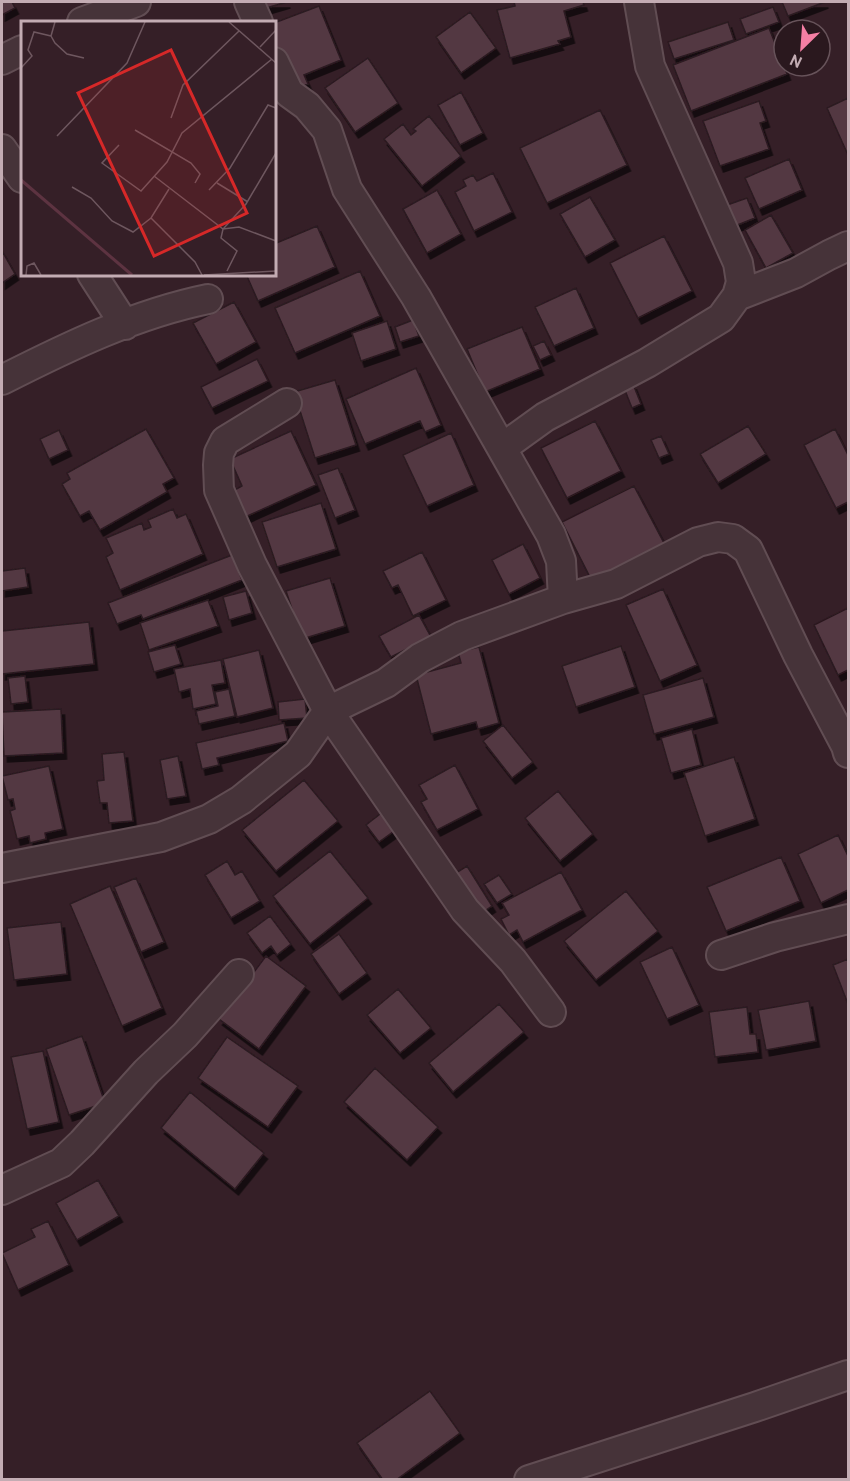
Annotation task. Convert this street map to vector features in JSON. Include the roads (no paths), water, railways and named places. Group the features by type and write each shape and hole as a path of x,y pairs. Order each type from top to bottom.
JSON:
{"street":[{"path":"85,21 136,2"},
{"path":"249,2 258,21"},
{"path":"502,448 545,417 647,363 721,318 737,296 741,282 738,263 650,66 639,2"},
{"path":"2,60 21,50"},
{"path":"276,66 289,93 307,106 327,130 346,189 416,297 551,535 561,561 563,599"},
{"path":"2,149 21,177"},
{"path":"737,296 796,273 849,246"},
{"path":"93,276 124,325"},
{"path":"2,380 82,340 183,304 208,299"},
{"path":"287,403 225,441 219,453 219,490 252,565 328,711 465,910 513,961 551,1012"},
{"path":"2,868 161,837 209,819 241,800 298,754 328,711 386,683 420,658 462,636 563,599 616,584 698,542 718,537 733,539 748,550 798,655 849,753"},
{"path":"721,955 776,937 849,919"},
{"path":"2,1190 61,1163 146,1072 185,1035 239,974"},
{"path":"529,1479 849,1375"}]}
